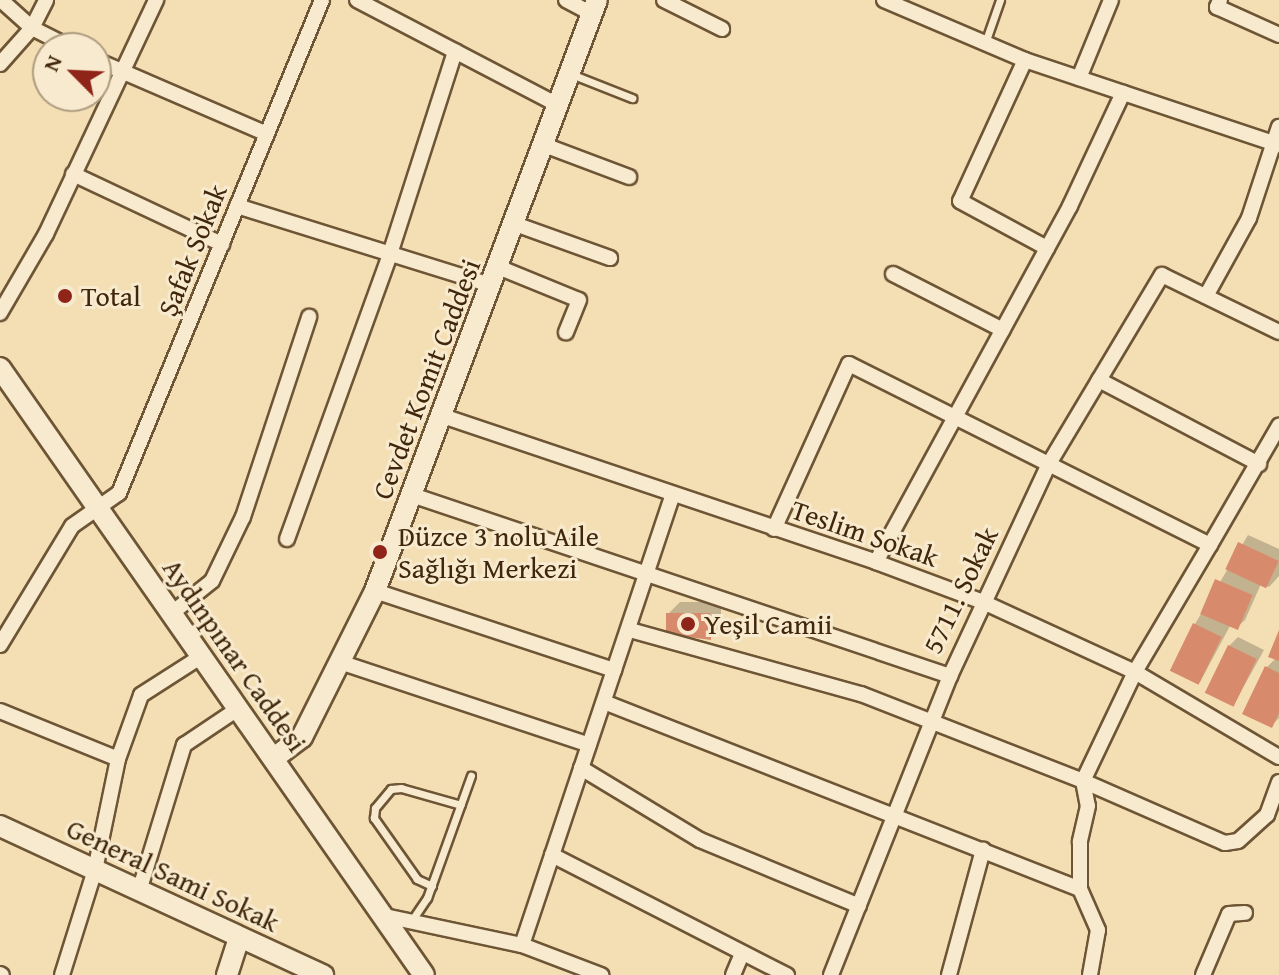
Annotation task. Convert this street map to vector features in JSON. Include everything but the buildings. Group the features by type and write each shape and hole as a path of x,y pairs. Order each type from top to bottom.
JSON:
{"street":[{"path":"1,0 40,32"},
{"path":"0,64 32,28 46,0"},
{"path":"0,313 10,303 156,0"},
{"name":"Şafak Sokak","path":"0,645 14,616 72,526 119,493 322,0"},
{"path":"357,0 558,105"},
{"path":"566,0 595,7"},
{"path":"664,0 722,29"},
{"path":"884,0 1025,60 1276,144"},
{"path":"1079,78 1111,0"},
{"path":"1220,0 1217,7 1279,35"},
{"name":"Cevdet Komit Caddesi","path":"274,758 302,737 343,663 375,591 595,7"},
{"path":"287,539 390,254 455,51"},
{"path":"1025,60 960,201 1047,248"},
{"path":"112,68 267,134"},
{"path":"876,562 1047,248 1123,93"},
{"path":"1206,296 1249,218 1276,144 1279,127"},
{"path":"544,145 629,177"},
{"path":"73,174 222,244"},
{"path":"237,206 390,254 494,276 579,300 566,332"},
{"path":"515,224 610,258"},
{"path":"893,274 1003,330"},
{"name":"5711. Sokak","path":"412,495 648,573 880,656 950,676 1050,462 1162,275 1279,332"},
{"path":"172,613 212,581 243,517 309,317"},
{"path":"774,529 849,364 1050,462 1210,545"},
{"name":"Aydınpınar Caddesi","path":"0,368 424,975"},
{"path":"1099,380 1259,464"},
{"name":"Teslim Sokak","path":"443,416 876,562 983,602 1135,672 1279,757"},
{"path":"1090,975 1098,930 1080,889 1080,842 1088,806 1083,781 1135,672 1279,426"},
{"path":"522,945 673,495"},
{"path":"375,591 614,670"},
{"path":"0,609 14,616"},
{"path":"630,630 933,719 1225,843 1238,841 1267,815 1279,782"},
{"path":"62,975 95,870 118,759 141,695 202,656"},
{"path":"343,663 589,745"},
{"path":"831,975 950,676"},
{"path":"604,702 1080,889"},
{"path":"140,888 184,745 239,708"},
{"path":"0,711 118,759"},
{"path":"581,768 700,840 859,906"},
{"name":"General Sami Sokak","path":"0,826 140,888 319,974"},
{"path":"949,975 983,850"},
{"path":"552,855 787,975"},
{"path":"1203,975 1229,914 1245,913"},
{"path":"385,916 522,945 601,975"},
{"path":"227,975 239,937"},
{"path":"733,975 742,954"}],"lane":[{"path":"985,43 1000,0"},
{"path":"570,74 632,98"},
{"path":"410,922 432,886 471,776"},
{"path":"432,886 417,879 374,818 375,808 391,789 401,788 461,805"}],"place":[{"name":"Total","path":"65,296"},
{"name":"Düzce 3 nolu Aile Sağlığı Merkezi","path":"380,552"},
{"name":"Yeşil Camii","path":"688,624"}]}
